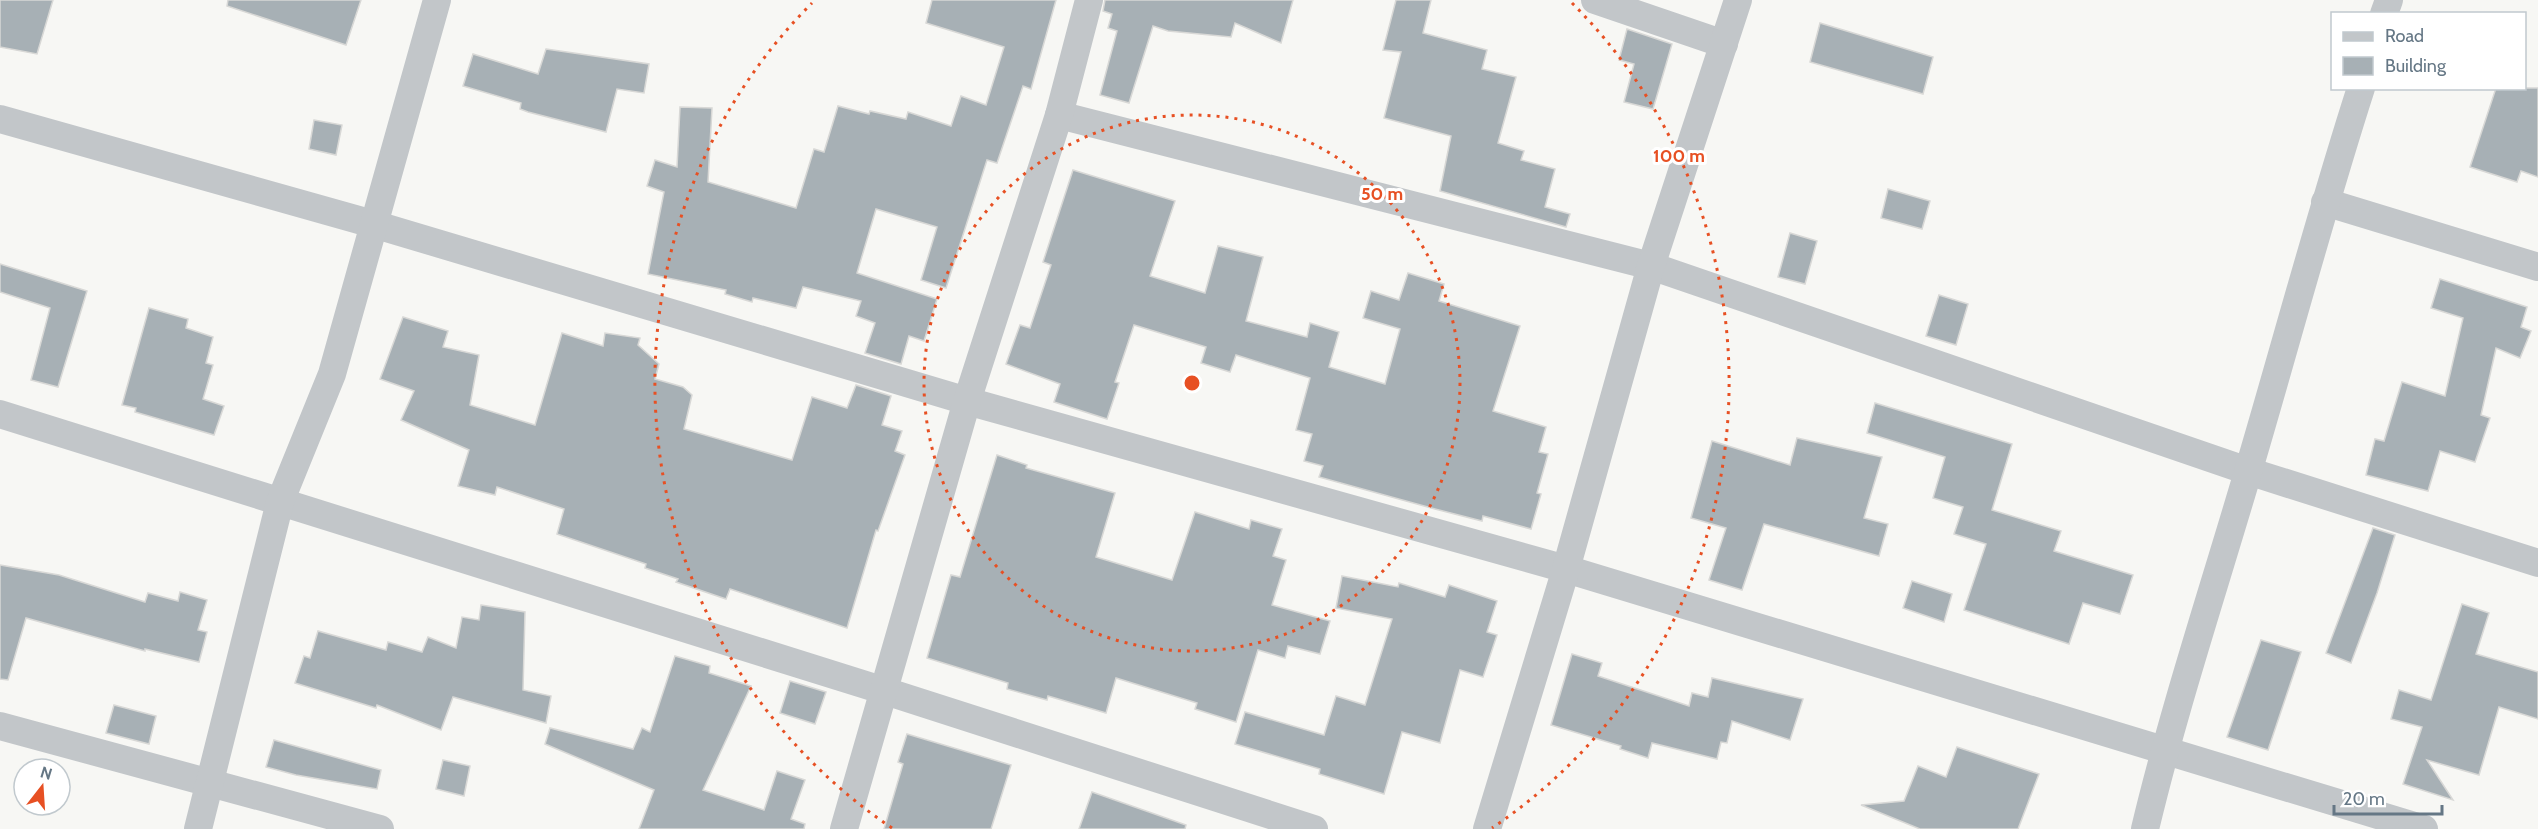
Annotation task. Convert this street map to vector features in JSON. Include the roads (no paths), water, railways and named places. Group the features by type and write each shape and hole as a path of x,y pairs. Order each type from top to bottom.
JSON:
{"street":[{"path":"198,829 212,782 280,502 332,374 436,0"},
{"path":"844,829 967,401 1059,115 1089,0"},
{"path":"1595,0 1724,44"},
{"path":"1487,829 1566,569 1651,266 1738,0"},
{"path":"2145,829 2164,750 2248,471 2325,202 2360,90"},
{"path":"1059,115 1651,266 2248,471 2538,563"},
{"path":"0,119 372,224 967,401 1566,569 2424,829"},
{"path":"2325,202 2538,267"},
{"path":"0,414 885,691 1314,829"},
{"path":"0,726 380,829"}]}
